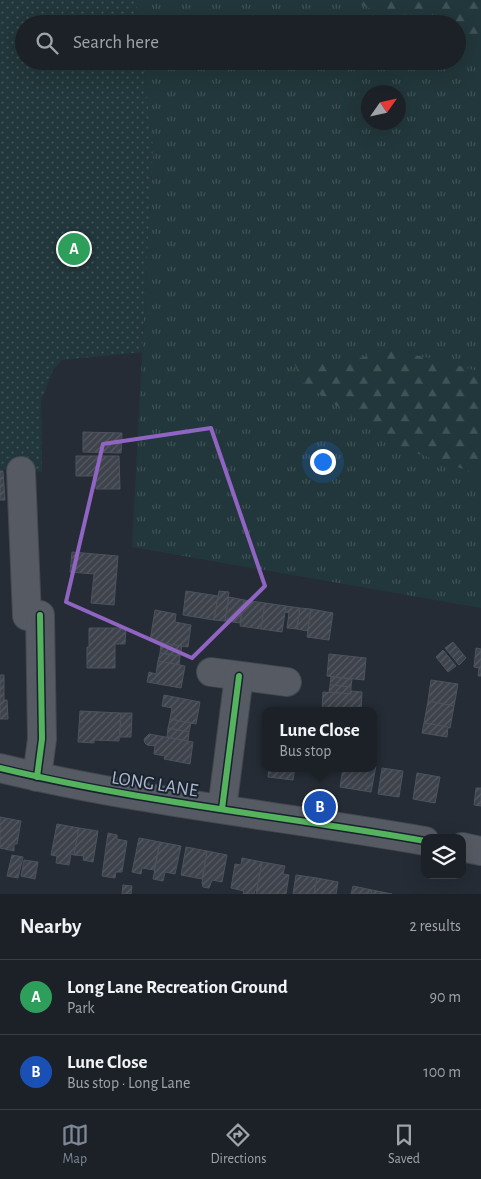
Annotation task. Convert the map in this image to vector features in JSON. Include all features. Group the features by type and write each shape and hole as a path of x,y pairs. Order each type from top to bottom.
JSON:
{"street":[{"path":"20,471 38,615 42,739 37,777"},
{"path":"211,672 287,682"},
{"path":"222,809 239,676"},
{"name":"LONG LANE","path":"0,768 123,793 421,840"},
{"path":"466,848 481,851"}],"highlighted area":[{"path":"211,428 265,586 192,658 66,602 103,444"}],"green space":[{"path":"0,0 136,0 138,15 15,15 15,70 144,70 153,147 142,352 62,360 53,370 41,401 42,472 12,469 0,470"},
{"path":"136,0 481,0 481,608 132,547 153,147 144,70 466,70 466,15 138,15"},
{"path":"349,0 481,0 481,51 466,45 466,15 387,15"},
{"path":"389,350 434,359 481,372 481,475 398,447 303,383 294,363 341,363"}],"building":[{"path":"83,432 122,433 121,453 83,452"},
{"path":"76,456 119,456 120,489 96,489 95,476 76,476"},
{"path":"0,471 3,471 5,500 0,500"},
{"path":"72,552 118,556 114,605 91,603 94,574 70,572"},
{"path":"186,591 218,596 214,620 183,615"},
{"path":"219,591 229,592 225,621 214,620"},
{"path":"229,597 244,600 240,623 225,621"},
{"path":"244,600 265,603 261,629 240,626"},
{"path":"265,603 286,606 282,632 261,629"},
{"path":"286,606 300,608 297,629 287,628 289,613 285,612"},
{"path":"300,608 311,609 308,631 297,629"},
{"path":"311,609 333,613 329,640 307,637"},
{"path":"155,610 176,614 175,622 191,625 188,647 150,641"},
{"path":"89,628 126,628 125,644 115,644 115,668 87,668"},
{"path":"453,642 466,658 459,665 445,648"},
{"path":"161,643 182,646 180,656 160,653"},
{"path":"476,648 481,649 481,676 478,676 479,668 474,667"},
{"path":"443,650 456,666 448,672 436,657"},
{"path":"160,653 180,656 179,665 158,661"},
{"path":"329,654 366,658 364,680 327,676"},
{"path":"158,661 185,666 181,688 147,682 149,672 156,674"},
{"path":"0,675 4,675 4,700 7,700 8,719 0,719"},
{"path":"331,677 352,679 351,687 330,685"},
{"path":"431,680 458,684 454,706 428,701"},
{"path":"330,685 351,687 351,694 329,692"},
{"path":"351,691 362,692 361,707 322,707 323,692 351,694"},
{"path":"164,695 200,702 196,724 170,719 172,708 162,706"},
{"path":"428,701 454,706 450,728 424,723"},
{"path":"80,711 121,713 119,741 94,740 94,743 78,742"},
{"path":"121,713 132,713 131,737 120,737"},
{"path":"170,719 191,723 189,732 168,728"},
{"path":"424,723 448,727 447,737 422,733"},
{"path":"168,728 189,732 188,741 167,737"},
{"path":"149,734 193,742 190,764 164,759 165,756 154,754 155,746 147,745 144,739"},
{"path":"382,768 403,771 399,797 378,794"},
{"path":"269,772 294,772 293,780 268,777"},
{"path":"342,772 375,772 371,792 340,787"},
{"path":"417,773 440,777 435,803 413,799"},
{"path":"476,788 481,788 481,806 474,805"},
{"path":"0,817 21,821 17,844 14,844 14,851 0,848"},
{"path":"57,824 79,828 74,855 71,854 69,865 56,863 57,856 51,855"},
{"path":"79,828 98,831 93,862 83,860 84,856 74,855"},
{"path":"108,833 117,835 117,839 127,841 122,872 116,872 115,878 102,876"},
{"path":"139,838 160,842 154,870 142,868 141,874 132,872"},
{"path":"160,842 181,846 175,874 165,872 163,881 153,879"},
{"path":"186,847 207,851 202,879 181,875"},
{"path":"207,851 227,855 222,882 212,880 209,888 203,887 202,883"},
{"path":"12,855 23,857 18,878 7,876"},
{"path":"242,858 262,862 257,891 255,890 254,894 243,894 244,891 231,888 235,864 241,865"},
{"path":"24,860 38,862 35,879 21,876"},
{"path":"262,862 285,866 283,874 289,875 286,894 256,894"},
{"path":"296,875 317,878 314,894 293,894"},
{"path":"317,878 338,882 336,894 314,894"},
{"path":"123,885 132,886 131,894 122,894"},
{"path":"353,886 372,890 371,894 351,894"},
{"path":"372,890 392,894 371,894"}],"cycle path":[{"path":"37,777 42,739 40,615"},
{"path":"222,809 239,676"},
{"path":"0,768 106,790 421,840"}],"place":[{"name":"Long Lane Recreation Ground","path":"74,249"},
{"name":"Lune Close","path":"320,807"}]}
